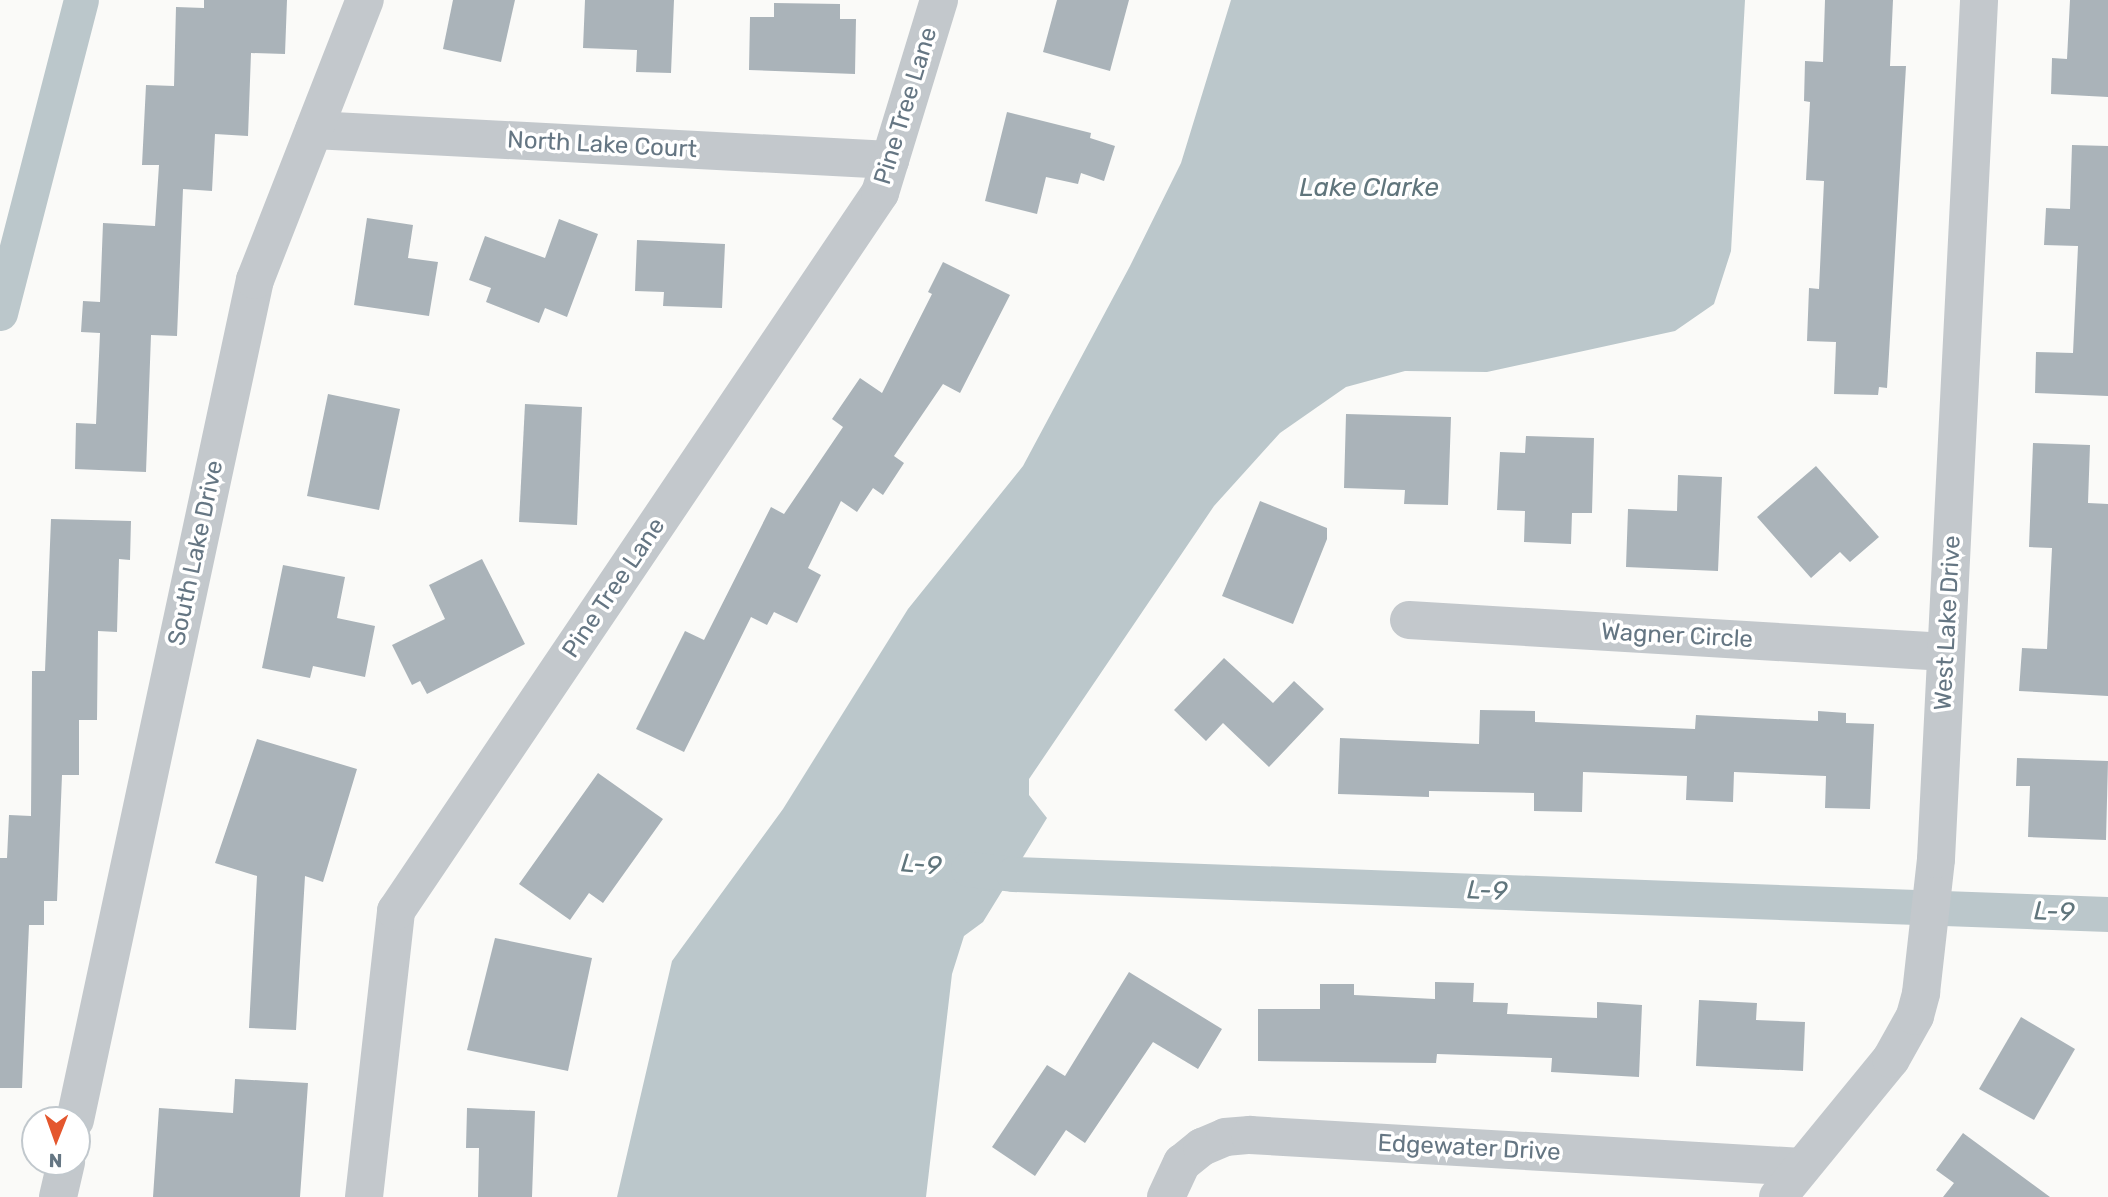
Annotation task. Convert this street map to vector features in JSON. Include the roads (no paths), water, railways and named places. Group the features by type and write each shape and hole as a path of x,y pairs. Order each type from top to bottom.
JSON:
{"street":[{"name":"South Lake Drive","path":"78,1106 255,280 365,0"},
{"name":"Pine Tree Lane","path":"365,1197 396,911 880,193 939,0"},
{"name":"West Lake Drive","path":"1777,1197 1905,1038 1921,993 1923,951 1936,859 1979,0"},
{"name":"North Lake Court","path":"314,130 890,160"},
{"name":"Wagner Circle","path":"1409,620 1946,652"},
{"name":"Edgewater Drive","path":"1166,1197 1182,1163 1202,1147 1225,1137 1250,1135 1802,1167"},
{"path":"58,1197 63,1176"}],"water":[{"name":"Lake Clarke","path":"1231,0 1745,0 1731,251 1714,304 1675,331 1487,372 1405,371 1346,387 1280,433 1214,506 1029,779 1029,795 1047,818 983,922 964,936 952,974 926,1197 617,1197 672,961 783,809 908,609 1023,466 1130,266 1181,163"}],"waterway":[{"path":"0,313 81,0"},
{"name":"L-9","path":"968,869 1013,874 2108,914"}]}
